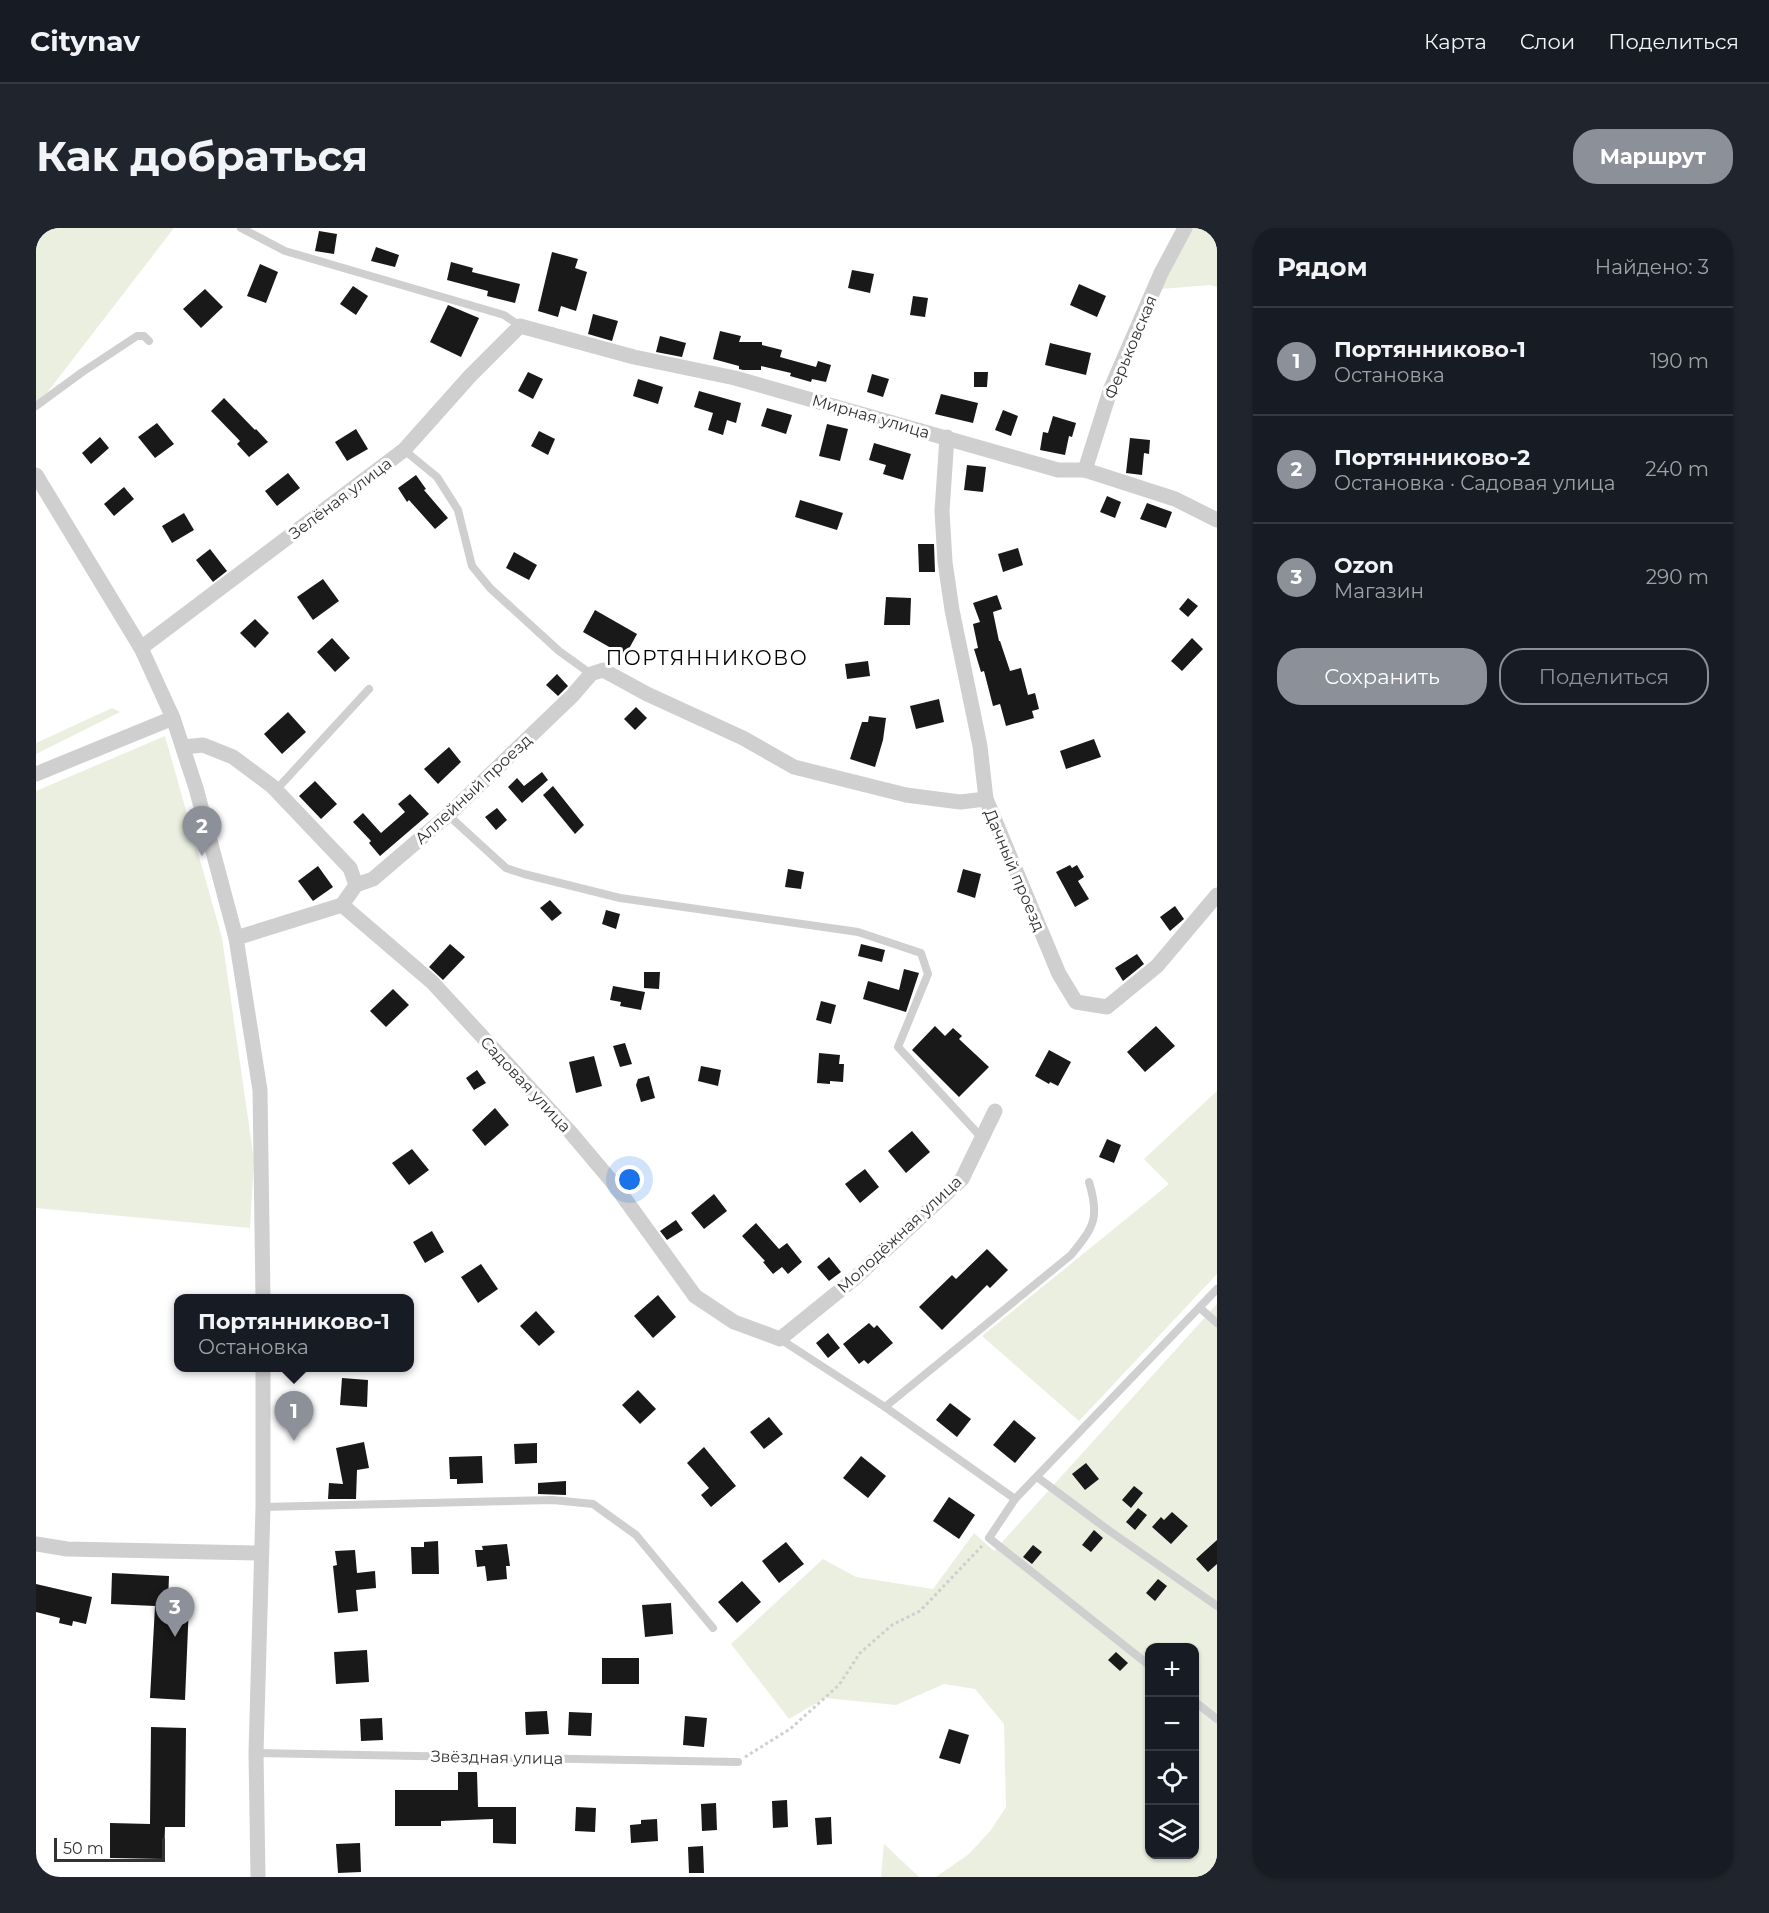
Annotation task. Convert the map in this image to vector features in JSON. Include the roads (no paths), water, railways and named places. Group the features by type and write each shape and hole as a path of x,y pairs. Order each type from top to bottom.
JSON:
{"street":[{"name":"Ферьковская","path":"1085,470 1111,388 1161,273 1185,228"},
{"name":"Мирная улица","path":"520,326 634,357 735,378 1058,470 1085,470 1175,499 1217,520"},
{"name":"Зелёная улица","path":"141,648 404,450 470,376 520,326"},
{"name":"Дачный проезд","path":"947,437 942,511 945,562 952,610 980,746 986,799 1059,974 1076,1002 1107,1007 1157,966 1217,895"},
{"path":"36,475 141,648 184,747 236,938 260,1090 263,1294"},
{"path":"597,672 743,738 794,767 906,795 960,802 986,799"},
{"name":"Аллейный проезд","path":"342,905 356,885 373,879 448,814 597,672"},
{"path":"36,774 173,718"},
{"path":"184,747 203,745 233,757 276,790 350,868 356,885"},
{"path":"236,938 342,905"},
{"name":"Садовая улица","path":"342,905 432,982 571,1133 614,1184 695,1296 734,1322 780,1339"},
{"name":"Молодёжная улица","path":"780,1339 854,1279 962,1179 995,1111"},
{"path":"258,1877 256,1753 263,1507 263,1372"},
{"path":"36,1544 68,1550 260,1553"}],"lane":[{"path":"241,228 285,251 504,315 520,326"},
{"path":"36,406 81,372 137,336 144,336 149,341"},
{"path":"404,450 437,477 458,510 472,566 484,581 559,651 597,672"},
{"path":"276,790 369,689"},
{"path":"448,814 506,868 524,874 620,898 858,933 921,953 928,975 897,1047 982,1138"},
{"path":"885,1407 1071,1255 1091,1231 1095,1203 1089,1182"},
{"path":"1145,1663 989,1538 1016,1499 1217,1289"},
{"path":"1200,1308 1217,1323"},
{"path":"780,1339 885,1407 1016,1499"},
{"path":"1037,1477 1217,1606"},
{"path":"263,1507 553,1500 592,1504 636,1536 713,1628"},
{"path":"1199,1705 1217,1719"},
{"name":"Звёздная улица","path":"256,1753 738,1762"}],"place":[{"name":"Портянниково-2","path":"202,856"},
{"name":"Портянниково-1","path":"294,1441"},
{"name":"Ozon","path":"175,1637"}],"district":[{"name":"ПОРТЯННИКОВО","path":"707,658"}]}
